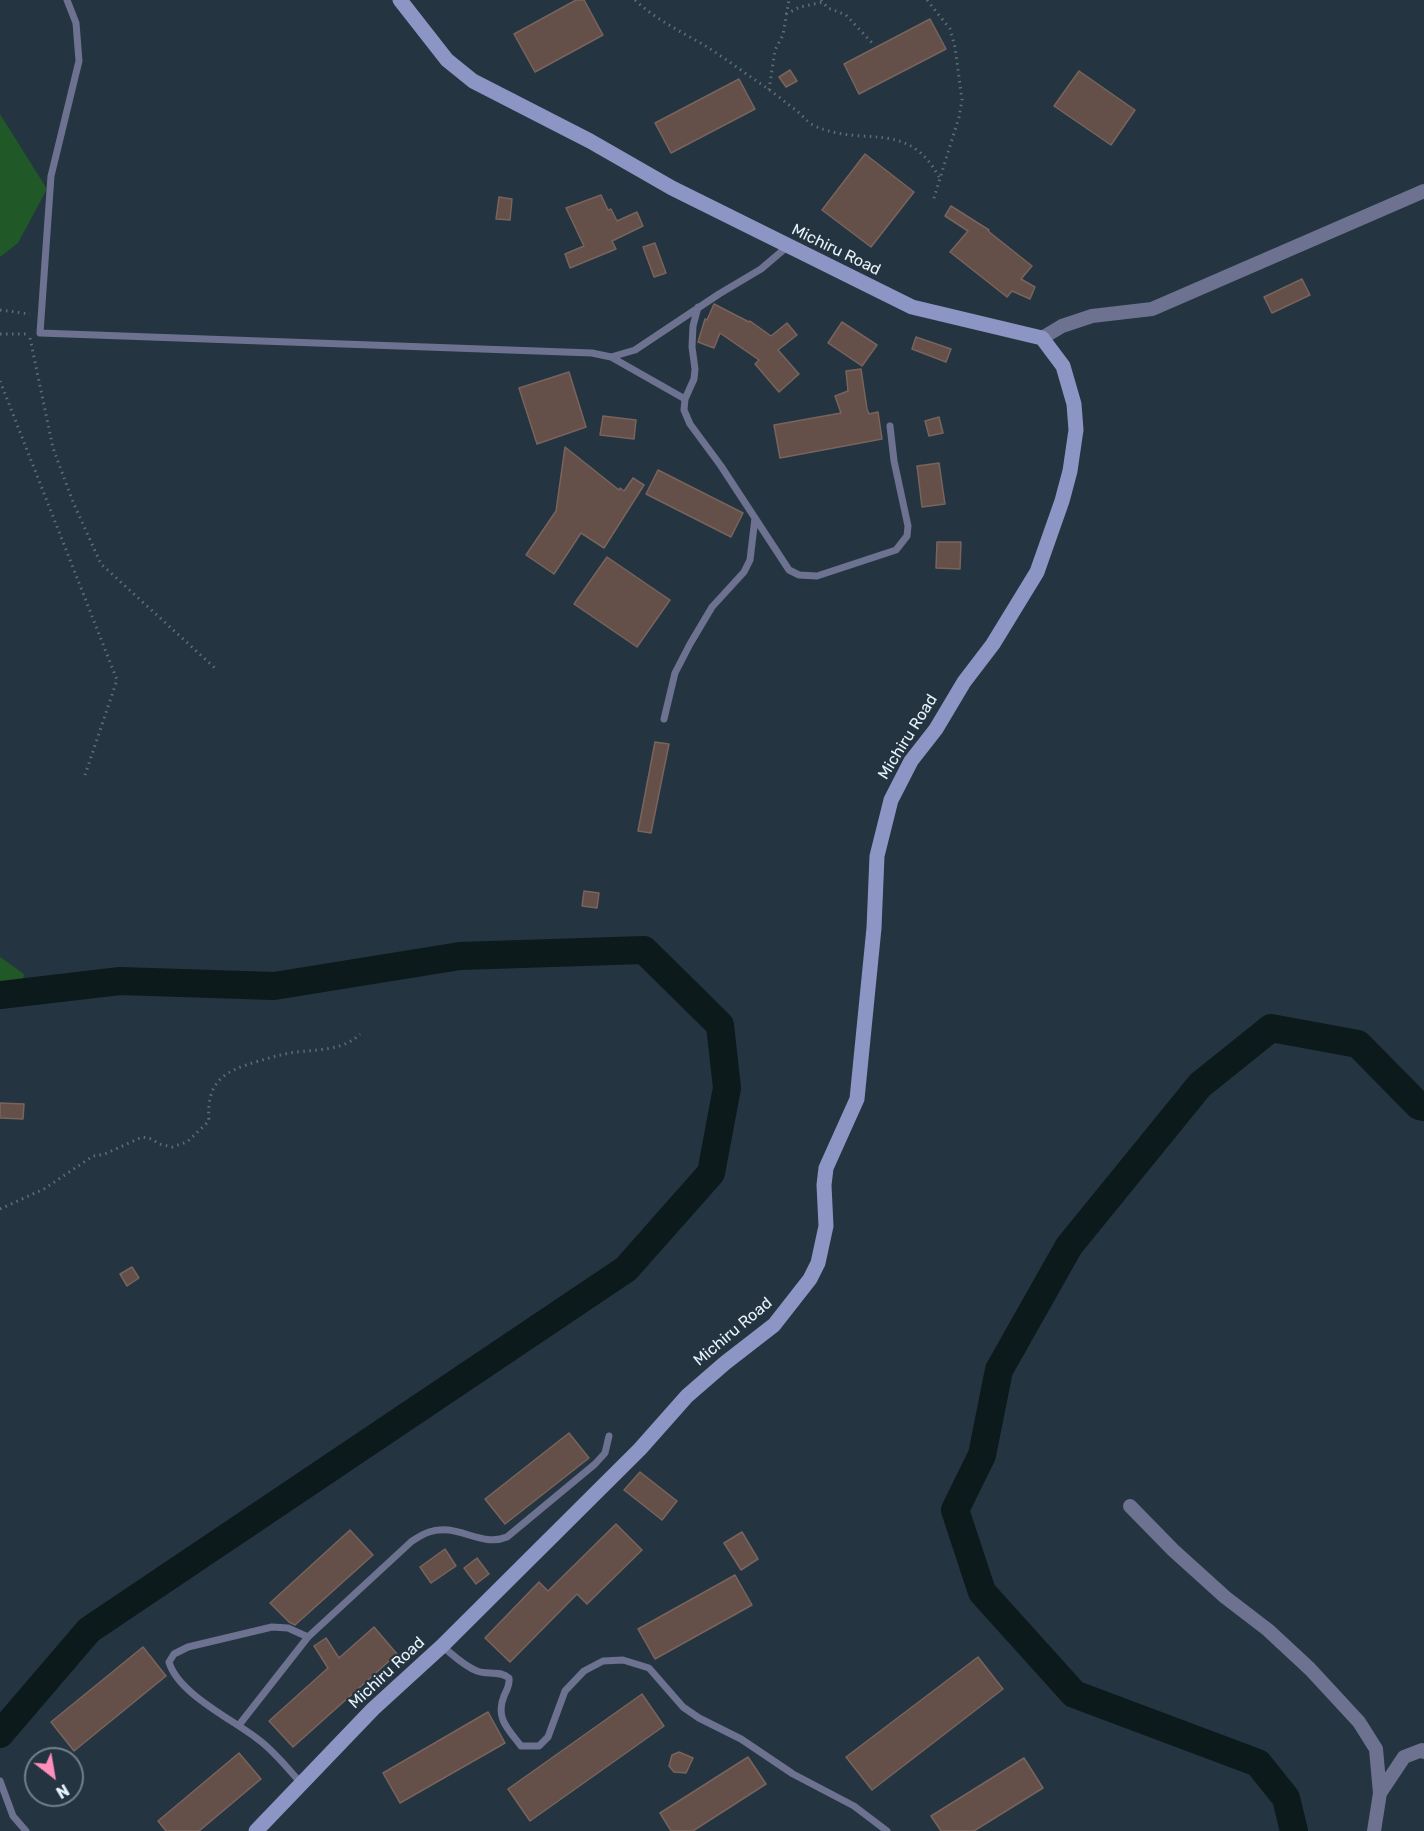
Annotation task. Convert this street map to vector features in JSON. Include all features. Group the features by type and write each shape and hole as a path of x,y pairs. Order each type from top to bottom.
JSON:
{"street":[{"name":"Michiru Road","path":"256,1831 374,1709 442,1646 640,1449 687,1396 774,1325 810,1279 818,1263 826,1226 824,1185 826,1168 857,1099 874,928 877,856 891,800 910,761 936,729 964,682 993,644 1037,572 1062,501 1070,471 1076,430 1074,404 1063,366 1042,338 912,307 672,188 590,141 473,81 447,60 400,0"},
{"path":"1042,338 1062,326 1092,316 1152,309 1424,191"},
{"path":"1130,1506 1173,1551 1225,1597 1268,1630 1310,1669 1359,1722 1376,1749 1380,1793 1374,1831"},
{"path":"1380,1793 1404,1758 1422,1750 1424,1752"}],"lane":[{"path":"67,0 76,23 79,61 51,177 40,333 592,353 611,357 685,399"},
{"path":"611,357 635,350 698,307 761,269 788,246"},
{"path":"698,307 693,326 692,347 695,369 685,399 684,410 690,424 789,570 799,575 817,576 896,550 907,536 908,526 894,461 890,426"},
{"path":"664,719 675,672 690,644 711,606 744,572 750,560 755,518"},
{"path":"239,1725 308,1637 412,1541 429,1531 450,1530 497,1541 507,1537 595,1464 605,1453 609,1436"},
{"path":"301,1783 261,1741 212,1708 182,1684 171,1669 170,1662 174,1654 188,1647 272,1627 288,1629 308,1637"},
{"path":"442,1646 473,1670 485,1674 506,1675 510,1683 500,1705 500,1715 522,1746 538,1746 548,1737 566,1691 584,1671 603,1662 623,1660 649,1668 683,1707 699,1718 741,1739 793,1774 854,1806 886,1831"},
{"path":"0,1781 13,1816 26,1831"}],"path":[{"path":"635,0 647,12 705,46 769,90 813,126 844,134 898,140 927,157 939,177"},
{"path":"769,90 775,50 783,35 789,0"},
{"path":"927,0 950,29 957,55 962,100 959,117 933,201"},
{"path":"786,14 800,7 822,1 828,8 846,15 873,44"},
{"path":"0,310 40,315"},
{"path":"0,333 40,333"},
{"path":"29,334 53,448 100,564 216,669"},
{"path":"0,381 117,680 85,775"},
{"path":"0,1209 44,1189 93,1156 105,1154 142,1137 171,1147 187,1142 209,1121 210,1104 219,1078 235,1069 268,1057 339,1046 352,1042 360,1034"}],"green space":[{"path":"0,114 47,189 18,243 0,257"},
{"path":"0,957 24,974 21,993 0,995"}],"building":[{"path":"576,0 584,0 603,35 535,72 514,34"},
{"path":"930,19 946,49 859,94 844,64"},
{"path":"790,70 797,81 786,87 779,77"},
{"path":"1079,71 1135,110 1111,145 1054,106"},
{"path":"739,79 755,109 671,153 655,123"},
{"path":"865,154 914,192 871,247 822,210"},
{"path":"601,195 608,210 611,209 617,221 637,212 643,226 612,241 616,249 570,268 565,254 584,246 566,208"},
{"path":"499,197 512,199 510,220 496,219"},
{"path":"951,206 989,230 1032,266 1021,279 1035,287 1030,299 1012,291 1007,297 950,252 968,231 945,216"},
{"path":"655,243 666,273 654,277 643,247"},
{"path":"1302,279 1310,295 1272,313 1264,297"},
{"path":"714,304 750,321 771,336 787,323 797,335 778,350 799,374 779,392 755,364 759,360 720,333 714,348 698,342 705,319 707,320"},
{"path":"842,322 877,345 862,366 828,343"},
{"path":"916,337 951,349 946,362 912,349"},
{"path":"861,369 867,409 869,414 878,412 882,439 780,458 774,425 841,413 835,396 848,391 846,371"},
{"path":"569,372 586,427 537,444 519,388"},
{"path":"603,416 636,420 634,439 600,435"},
{"path":"939,417 943,433 929,436 925,421"},
{"path":"565,447 619,490 620,488 624,491 633,478 644,485 604,548 581,533 554,574 526,555 556,511"},
{"path":"939,463 945,504 922,507 917,466"},
{"path":"658,470 743,513 731,537 646,494"},
{"path":"937,542 961,542 960,569 936,568"},
{"path":"607,557 670,600 637,647 574,604"},
{"path":"655,742 669,744 651,833 638,831"},
{"path":"584,891 599,893 597,908 582,906"},
{"path":"0,1103 24,1104 23,1119 0,1118"},
{"path":"132,1267 139,1278 127,1286 120,1274"},
{"path":"569,1433 589,1458 505,1524 485,1499"},
{"path":"640,1472 677,1501 662,1520 624,1490"},
{"path":"616,1524 642,1550 587,1604 577,1594 510,1662 485,1638 539,1582 548,1591"},
{"path":"350,1530 373,1555 295,1625 289,1622 270,1603"},
{"path":"742,1532 758,1559 741,1570 724,1543"},
{"path":"445,1549 456,1566 431,1583 420,1567"},
{"path":"477,1558 489,1574 476,1584 464,1568"},
{"path":"735,1575 752,1605 655,1659 638,1629"},
{"path":"374,1627 397,1654 293,1747 269,1721 328,1668 314,1646 326,1638 339,1658"},
{"path":"143,1647 166,1676 79,1747 71,1747 51,1722"},
{"path":"978,1657 1003,1689 872,1790 846,1757"},
{"path":"642,1694 664,1726 530,1821 508,1789"},
{"path":"488,1712 505,1743 400,1803 383,1773"},
{"path":"679,1752 693,1758 686,1773 674,1772 669,1766 672,1755"},
{"path":"239,1753 261,1779 199,1831 166,1831 158,1821"},
{"path":"748,1757 766,1784 693,1831 671,1831 660,1813"},
{"path":"1024,1758 1043,1788 974,1831 941,1831 931,1816"}],"waterway":[{"path":"0,995 120,981 274,986 460,956 644,950 720,1025 727,1088 711,1173 626,1269 89,1630 0,1734"},
{"path":"1294,1831 1286,1798 1258,1763 1074,1694 982,1592 955,1510 982,1455 999,1370 1069,1246 1200,1085 1271,1028 1358,1044 1419,1106 1424,1107"}]}
